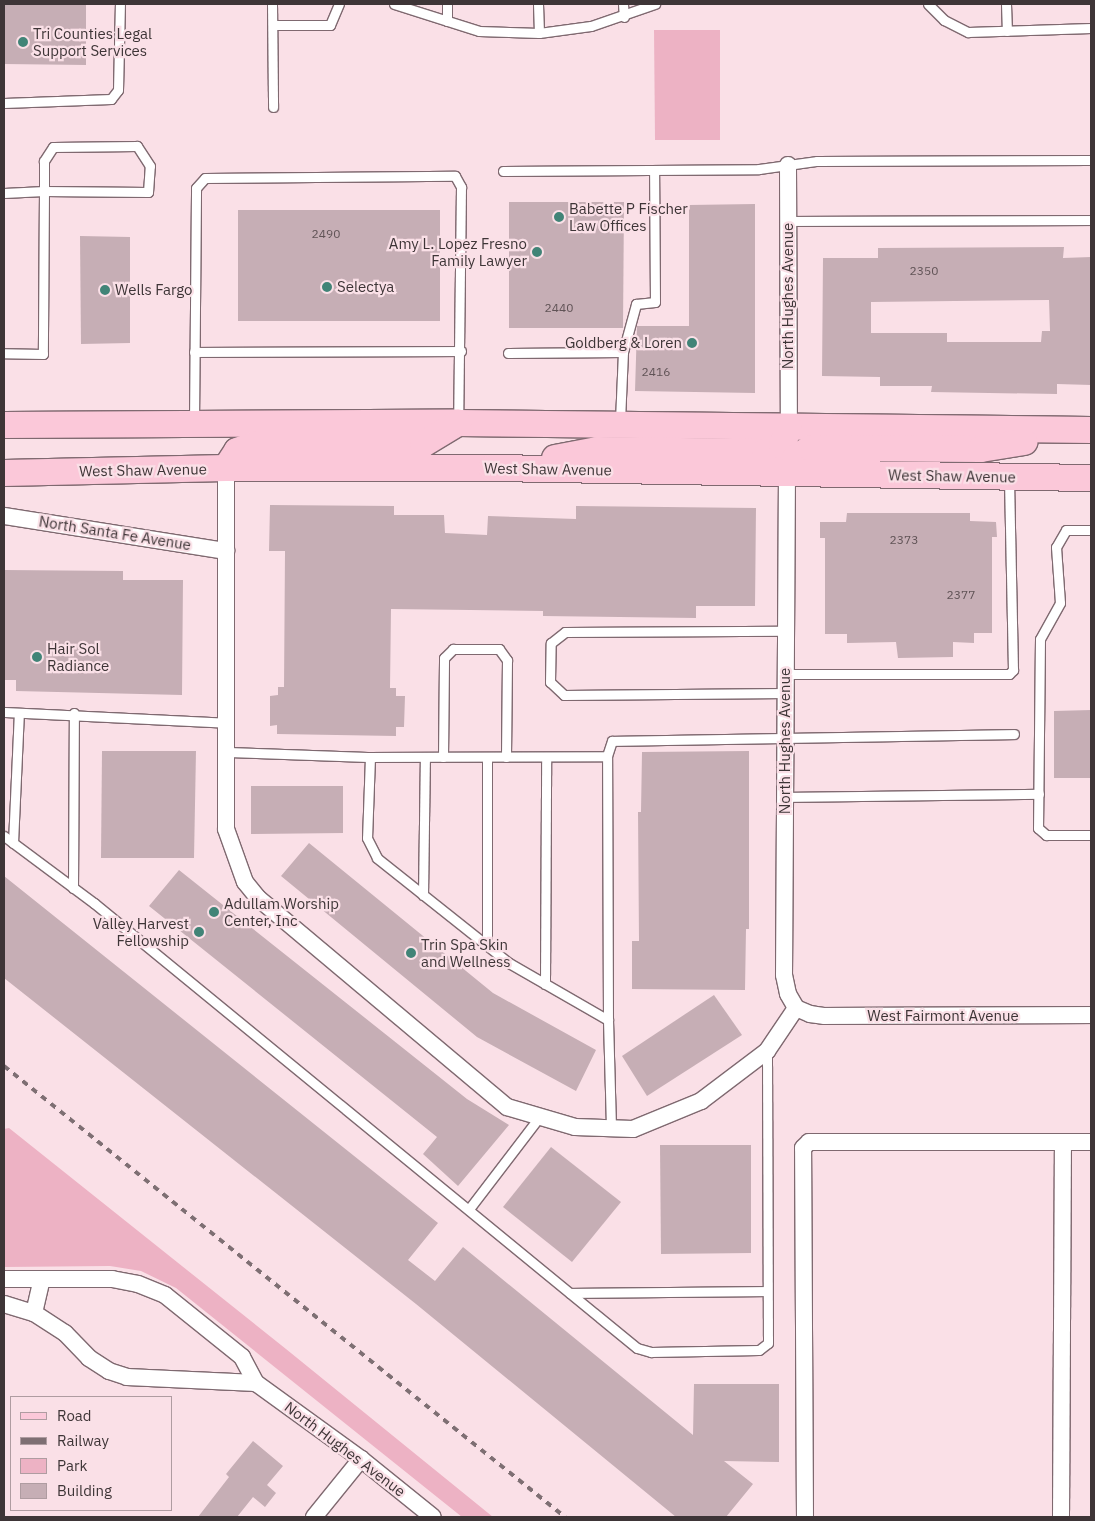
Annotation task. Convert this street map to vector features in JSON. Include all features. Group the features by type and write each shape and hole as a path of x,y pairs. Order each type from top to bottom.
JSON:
{"main road":[{"path":"4,426 194,423 458,423 1091,430"},
{"path":"226,468 237,451 256,444 423,444 458,423"},
{"path":"492,468 597,450 765,452 782,446 789,427"},
{"path":"787,472 795,458 811,448 981,449 1091,430"},
{"name":"West Shaw Avenue","path":"4,473 226,468 492,468 1091,478"}],"street":[{"name":"North Hughes Avenue","path":"788,165 789,427"},
{"path":"226,468 226,829 245,882 258,898 507,1107 575,1127 634,1129 701,1101 767,1051 796,1008"},
{"name":"North Hughes Avenue","path":"787,472 784,975 788,994 796,1008"},
{"name":"North Santa Fe Avenue","path":"4,516 226,550"},
{"name":"West Fairmont Avenue","path":"796,1008 810,1014 825,1016 1091,1015"},
{"path":"805,1517 803,1148 808,1142 1091,1142"},
{"path":"1061,1517 1063,1142"},
{"path":"4,1279 112,1279 138,1284 165,1295 242,1357 256,1383"},
{"path":"34,1313 42,1279"},
{"path":"4,1304 34,1313 65,1333 89,1358 109,1371 127,1377 256,1383"},
{"name":"North Hughes Avenue","path":"256,1383 361,1459 433,1517"},
{"path":"314,1517 361,1459"}],"lane":[{"path":"4,103 111,99 118,90 120,4"},
{"path":"272,4 273,107"},
{"path":"272,26 330,25 338,4"},
{"path":"394,4 479,31 539,33 591,26 624,17 655,4"},
{"path":"447,21 448,4"},
{"path":"538,4 539,33"},
{"path":"623,4 624,17"},
{"path":"928,4 944,20 968,32 1091,28"},
{"path":"1006,4 1007,31"},
{"path":"4,193 44,191 148,192 150,166 136,146 53,147 44,161 44,191 43,354 4,353"},
{"path":"503,171 759,169 817,161 1091,160"},
{"path":"620,425 624,352 636,304 656,302 654,171"},
{"path":"194,423 196,188 205,178 455,176 461,187 461,351 458,423"},
{"path":"788,221 1091,220"},
{"path":"194,352 461,351"},
{"path":"508,353 624,352"},
{"path":"786,674 1009,674 1013,670 1009,477"},
{"path":"1091,530 1066,530 1056,547 1060,603 1040,639 1038,828 1046,835 1091,835"},
{"path":"786,631 565,632 551,643 550,672 550,682 564,695 786,693"},
{"path":"443,757 444,658 453,649 499,649 507,660 506,756"},
{"path":"4,712 74,713 227,723"},
{"path":"13,843 19,712"},
{"path":"73,888 74,713"},
{"path":"611,1128 608,1020 607,756 612,741 618,739 1014,734"},
{"path":"226,752 370,757 607,756"},
{"path":"487,756 487,945"},
{"path":"545,984 546,756"},
{"path":"370,757 367,838 377,858 509,963 608,1020"},
{"path":"423,895 425,757"},
{"path":"785,797 1039,794"},
{"path":"4,836 73,888 469,1209 637,1348 651,1352 759,1350 768,1343 767,1291 770,1161 767,1051"},
{"path":"469,1209 540,1116"},
{"path":"570,1293 767,1291"}],"green space":[{"path":"654,30 720,30 720,140 655,140"},
{"path":"9,1128 493,1517 462,1517 176,1288 141,1271 110,1266 4,1267 4,1129"}],"building":[{"path":"4,4 86,4 86,65 4,64"},
{"path":"509,202 624,202 623,328 509,328"},
{"path":"755,204 755,393 635,391 637,326 689,326 689,205"},
{"path":"238,210 440,210 440,321 238,321"},
{"name":"Wells Fargo","path":"80,236 130,237 130,343 81,344"},
{"path":"1064,247 1063,258 1091,257 1091,385 1057,384 1057,394 931,392 932,386 880,386 880,377 822,376 823,258 878,258 878,248","holes":["1049,300 1050,331 1042,331 1041,342 947,342 947,333 871,333 871,302"]},
{"path":"270,505 394,506 394,515 444,515 445,533 487,535 488,516 576,519 576,506 756,508 755,606 696,606 696,618 543,616 543,611 391,609 390,688 396,688 396,696 405,696 404,727 396,727 396,736 277,734 277,725 270,726 270,696 278,695 278,687 284,687 285,551 269,551"},
{"path":"847,513 970,513 970,521 996,522 997,537 992,537 992,633 974,633 974,643 953,642 953,657 898,658 896,642 847,643 847,634 825,634 825,538 820,538 820,522 846,522"},
{"path":"4,570 123,571 123,580 183,580 182,695 16,691 16,680 4,680"},
{"path":"1091,710 1091,778 1054,778 1054,711"},
{"path":"102,751 196,751 194,858 101,858"},
{"path":"749,751 749,929 746,929 745,990 632,989 632,941 639,941 638,812 641,812 642,752"},
{"path":"251,786 343,786 343,833 251,834"},
{"path":"309,843 493,993 596,1050 576,1091 477,1037 281,876"},
{"path":"179,870 467,1099 509,1125 458,1186 423,1154 437,1137 149,906"},
{"path":"4,876 438,1223 408,1260 435,1281 463,1247 693,1435 694,1384 779,1384 779,1462 724,1461 753,1484 726,1517 676,1517 416,1304 4,978"},
{"path":"714,995 742,1035 647,1096 622,1056"},
{"path":"660,1145 751,1145 751,1253 661,1254"},
{"path":"551,1147 621,1202 572,1262 503,1207"},
{"path":"253,1441 283,1466 267,1485 276,1493 265,1507 253,1497 237,1517 198,1517 229,1477 226,1474"}],"railway":[{"path":"4,1066 565,1517"}],"place":[{"name":"Tri Counties Legal Support Services","path":"23,42"},
{"name":"Babette P Fischer Law Offices","path":"559,217"},
{"name":"Amy L. Lopez Fresno Family Lawyer","path":"537,252"},
{"name":"Selectya","path":"327,287"},
{"name":"Wells Fargo","path":"105,290"},
{"name":"Goldberg & Loren","path":"692,343"},
{"name":"Hair Sol Radiance","path":"37,657"},
{"name":"Adullam Worship Center, Inc","path":"214,912"},
{"name":"Valley Harvest Fellowship","path":"199,932"},
{"name":"Trin Spa Skin and Wellness","path":"411,953"}]}
